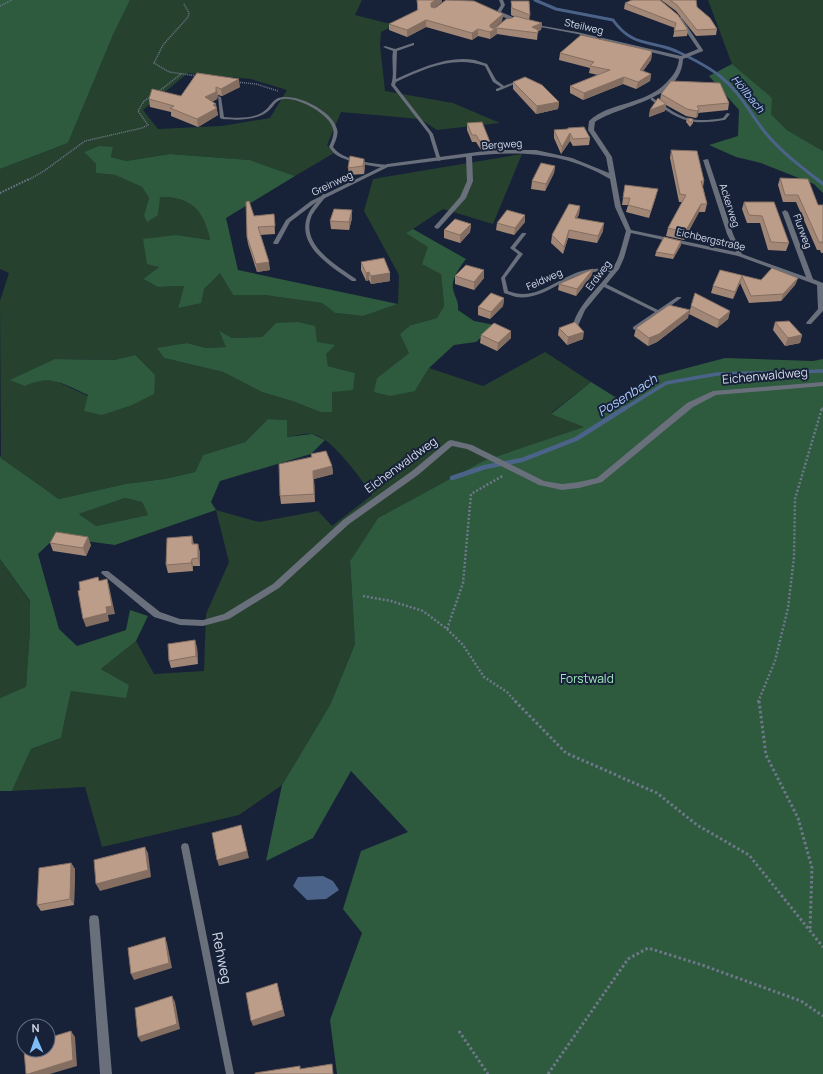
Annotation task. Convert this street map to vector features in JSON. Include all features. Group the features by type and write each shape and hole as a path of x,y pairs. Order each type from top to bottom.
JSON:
{"street":[{"name":"Steilweg","path":"501,0 503,5 497,12 523,24 577,33 682,57"},
{"path":"629,231 618,208 609,157 591,130 592,121 604,114 652,99 675,78 680,68 682,57 691,55 701,50 689,30 675,15"},
{"name":"Bergweg","path":"387,166 492,152 536,152 570,159 613,178"},
{"path":"437,227 463,198 470,181 469,156"},
{"name":"Ackerweg","path":"706,160 727,227 740,255"},
{"name":"Greinweg","path":"276,243 288,221 325,195 373,174 387,166"},
{"name":"Flurweg","path":"785,212 810,280"},
{"name":"Eichbergstraße","path":"629,231 740,255 821,284"},
{"name":"Erdweg","path":"576,325 577,317 604,285 620,262 629,231"},
{"path":"809,323 821,309 821,284"},
{"name":"Eichenwaldweg","path":"105,573 157,616 180,622 203,623 226,617 276,586 346,522 415,473 451,443 469,447 542,483 562,487 599,480 620,461 690,405 715,393 804,384 823,384"},
{"path":"94,920 106,1074"}],"lane":[{"path":"510,22 515,20"},
{"path":"385,47 395,50 413,44"},
{"path":"395,50 395,81 393,85 431,134 440,160"},
{"path":"395,81 443,63 466,60 486,65 494,81 503,87"},
{"path":"497,90 521,81"},
{"path":"219,97 222,118 257,115 263,113 278,99 289,97 319,110 332,121 336,131 331,147 332,150 338,154 360,162 387,166"},
{"path":"652,99 683,119 697,122 724,119 728,114"},
{"path":"325,195 309,218 306,229 308,235 318,252 354,280"},
{"name":"Feldweg","path":"524,234 512,248 521,254 503,278 506,292 512,296 526,297 581,272 614,271"},
{"path":"604,285 658,312"},
{"path":"635,328 679,298"},
{"name":"Rehweg","path":"185,847 230,1074"}],"path":[{"path":"0,6 12,0"},
{"path":"184,4 189,13 188,17 154,56 154,63 158,68 166,71 203,77"},
{"path":"0,193 19,185 44,171 84,141 142,128 148,125 138,111 144,101 181,74"},
{"path":"230,81 262,86 280,92 289,97"},
{"path":"810,931 812,868 798,818 766,755 758,702 775,661 788,608 794,557 795,499 823,406"},
{"path":"447,629 463,583 471,494 514,470"},
{"path":"363,596 391,601 423,611 447,629 462,644 484,678 507,692 566,753 657,793 697,825 749,855 823,947"},
{"path":"548,1074 628,959 648,948 702,965 801,1001 823,1016"},
{"path":"459,1031 488,1074"}],"green space":[{"path":"0,0 130,0 113,35 68,143 0,169"},
{"path":"130,0 362,0 355,15 395,25 381,32 380,45 385,91 453,103 500,123 437,130 420,119 341,112 327,145 334,153 295,176 250,160 170,154 126,161 111,157 113,147 84,152 96,164 96,173 115,175 142,187 149,198 144,215 160,197 178,199 190,203 200,211 206,222 210,240 177,235 159,267 143,279 158,287 184,286 178,308 204,289 220,272 233,295 264,295 322,303 335,313 363,316 398,304 399,275 364,211 373,179 522,154 493,224 443,209 407,233 428,246 441,274 444,306 437,318 411,325 409,353 377,378 415,391 429,368 483,386 545,352 591,382 551,413 585,427 483,461 378,518 350,561 355,644 330,705 282,785 239,815 102,847 85,787 12,791 31,749 61,738 71,691 129,685 101,669 136,641 154,674 204,671 206,614 229,562 216,510 259,522 318,511 332,526 372,495 337,450 320,437 312,434 302,434 287,437 287,420 268,419 245,442 203,455 195,472 164,479 125,484 59,499 1,458 0,301 9,273 0,269 0,169 68,143 113,35","holes":["188,73 251,79 287,90 270,118 222,126 158,129 143,110","276,323 302,334 316,343 325,356 328,366 355,373 332,392 320,412 295,402 262,392 223,372 164,358 158,349 187,343 206,348 227,347 219,332 232,338 262,337","135,355 88,396 56,381 38,380 55,359 114,360"]},
{"path":"708,0 823,0 823,151 787,130 771,114 771,98 732,64"},
{"path":"732,64 772,98 771,114 787,130 823,151 823,193 814,184 761,163 736,157 709,145 738,136 739,110 709,76"},
{"path":"99,146 113,147 111,157 126,161 170,154 250,160 295,176 226,218 238,270 398,304 363,316 335,313 322,303 264,295 233,295 220,273 204,289 201,303 178,308 184,286 158,287 143,279 159,267 147,264 143,239 177,235 210,240 204,221 195,207 188,203 171,198 160,197 158,215 147,222 144,215 149,198 142,187 115,175 96,173 96,164 84,152"},
{"path":"413,229 466,259 456,273 453,281 453,289 458,310 474,321 495,325 476,342 454,345 429,368 415,391 390,396 374,392 377,378 409,353 400,334 411,325 437,318 444,306 441,274 422,264 428,247 406,233"},
{"path":"298,322 315,326 317,342 335,345 326,354 328,366 355,373 353,390 332,392 332,412 320,412 295,402 262,392 223,372 164,358 157,348 187,343 206,348 226,347 219,331 232,338 262,337 276,323"},
{"path":"135,355 155,375 154,394 132,405 102,415 84,411 88,395 64,384 42,381 34,382 25,386 10,380 55,359 114,360"},
{"name":"Forstwald","path":"725,358 813,361 823,359 823,1074 337,1074 330,1020 362,933 343,909 361,851 408,832 351,771 313,838 266,861 282,785 330,705 355,644 350,561 378,518 483,461 584,427 551,414 591,382 620,400 653,377"},
{"path":"268,419 287,420 287,437 312,434 325,440 311,454 220,481 211,502 216,510 115,545 56,537 38,554 59,629 77,646 126,630 130,610 148,616 136,641 101,669 129,685 126,698 71,691 61,738 31,749 12,791 0,791 0,698 26,687 30,629 30,601 0,559 0,455 1,458 59,499 125,484 164,479 195,472 203,455 245,442","holes":["125,498 142,502 148,515 96,526 79,514"]},
{"path":"125,498 142,502 148,515 96,526 79,514"},
{"path":"0,559 30,602 30,629 26,688 0,698"}],"water":[{"path":"323,876 333,881 339,890 326,899 307,900 293,886 298,877"}],"building":[{"path":"417,0 436,0 431,3 431,7 435,8 446,0 474,1 503,14 490,25 490,27 494,29 506,19 515,16 542,23 532,27 538,30 538,33 497,28 490,32 478,29 472,33 426,20 407,30 389,24 418,10"},
{"path":"632,0 660,0 678,15 688,30 674,31 676,23 625,3"},
{"path":"670,0 696,0 697,7 710,18 717,29 697,30 677,5"},
{"path":"511,1 529,1 530,15 512,8"},
{"path":"581,35 652,51 640,70 651,74 638,82 624,77 584,93 570,86 610,70 590,66 594,62 560,53"},
{"path":"197,73 239,79 221,89 216,87 216,92 205,97 216,104 213,105 217,108 197,119 170,108 174,106 149,99 152,89 181,96"},
{"path":"525,77 542,85 559,102 537,106 513,82"},
{"path":"671,81 720,83 729,103 697,106 699,109 697,111 687,109 661,94"},
{"path":"658,98 666,104 650,110"},
{"path":"687,118 693,119 691,123"},
{"path":"482,122 490,142 481,143 476,135 472,135 467,123"},
{"path":"584,127 590,138 573,139 570,133 562,147 554,130 568,128"},
{"path":"671,150 697,151 704,181 701,181 707,204 701,204 685,232 668,228 686,195 680,194"},
{"path":"350,156 364,159 363,166 348,168"},
{"path":"541,163 555,166 546,184 532,181"},
{"path":"780,178 808,179 818,205 823,205 823,242 819,242 798,195 785,195"},
{"path":"625,185 658,189 651,211 628,205 630,198 623,198"},
{"path":"249,201 254,216 274,214 275,226 258,227 269,262 256,264 247,237 246,202"},
{"path":"744,202 774,202 789,243 771,242 762,216 749,215"},
{"path":"569,204 580,206 575,218 604,223 598,236 569,230 564,247 552,235"},
{"path":"334,209 352,210 349,222 330,221"},
{"path":"507,210 525,215 515,228 497,223"},
{"path":"455,219 471,224 460,235 444,230"},
{"path":"664,237 681,241 674,255 656,252"},
{"path":"384,258 390,273 371,276 369,272 366,273 361,262"},
{"path":"466,265 484,270 474,282 455,276"},
{"path":"772,268 798,278 783,294 751,296 742,276 735,292 713,286 720,270 761,280"},
{"path":"593,269 577,289 559,284"},
{"path":"491,293 504,298 491,312 478,307"},
{"path":"695,293 730,311 719,320 691,306"},
{"path":"669,305 690,310 659,334 649,338 636,328"},
{"path":"789,321 802,335 788,338 775,322"},
{"path":"575,322 584,332 568,337 559,328"},
{"path":"494,323 511,331 498,343 481,335"},
{"path":"326,451 332,466 313,471 314,494 280,496 279,464 312,457 311,454"},
{"path":"56,532 88,537 83,548 50,543"},
{"path":"192,536 192,544 198,544 198,558 192,559 191,563 166,565 167,538"},
{"path":"98,577 99,581 107,579 112,606 106,607 107,613 83,619 78,591 80,590 79,582"},
{"path":"195,640 196,656 169,661 168,644"},
{"path":"241,825 247,851 217,860 212,833"},
{"path":"145,847 148,870 96,884 94,860"},
{"path":"71,863 70,899 37,905 39,868"},
{"path":"165,937 169,963 131,974 128,948"},
{"path":"277,983 283,1010 251,1021 246,993"},
{"path":"172,996 177,1024 138,1037 135,1008"},
{"path":"71,1031 73,1060 26,1074 25,1058 56,1058 56,1036"},
{"path":"332,1064 333,1074 255,1074 300,1066 300,1069"}],"waterway":[{"name":"Höllbach","path":"535,0 556,9 613,20 620,29 634,39 676,51 711,70 734,89 764,131 777,145 818,180"},
{"name":"Höllbach","path":"817,179 823,184"},
{"name":"Posenbach","path":"624,409 666,383 717,374 823,371"},
{"name":"Posenbach","path":"452,478 485,467 522,460 576,439 625,408"}]}
